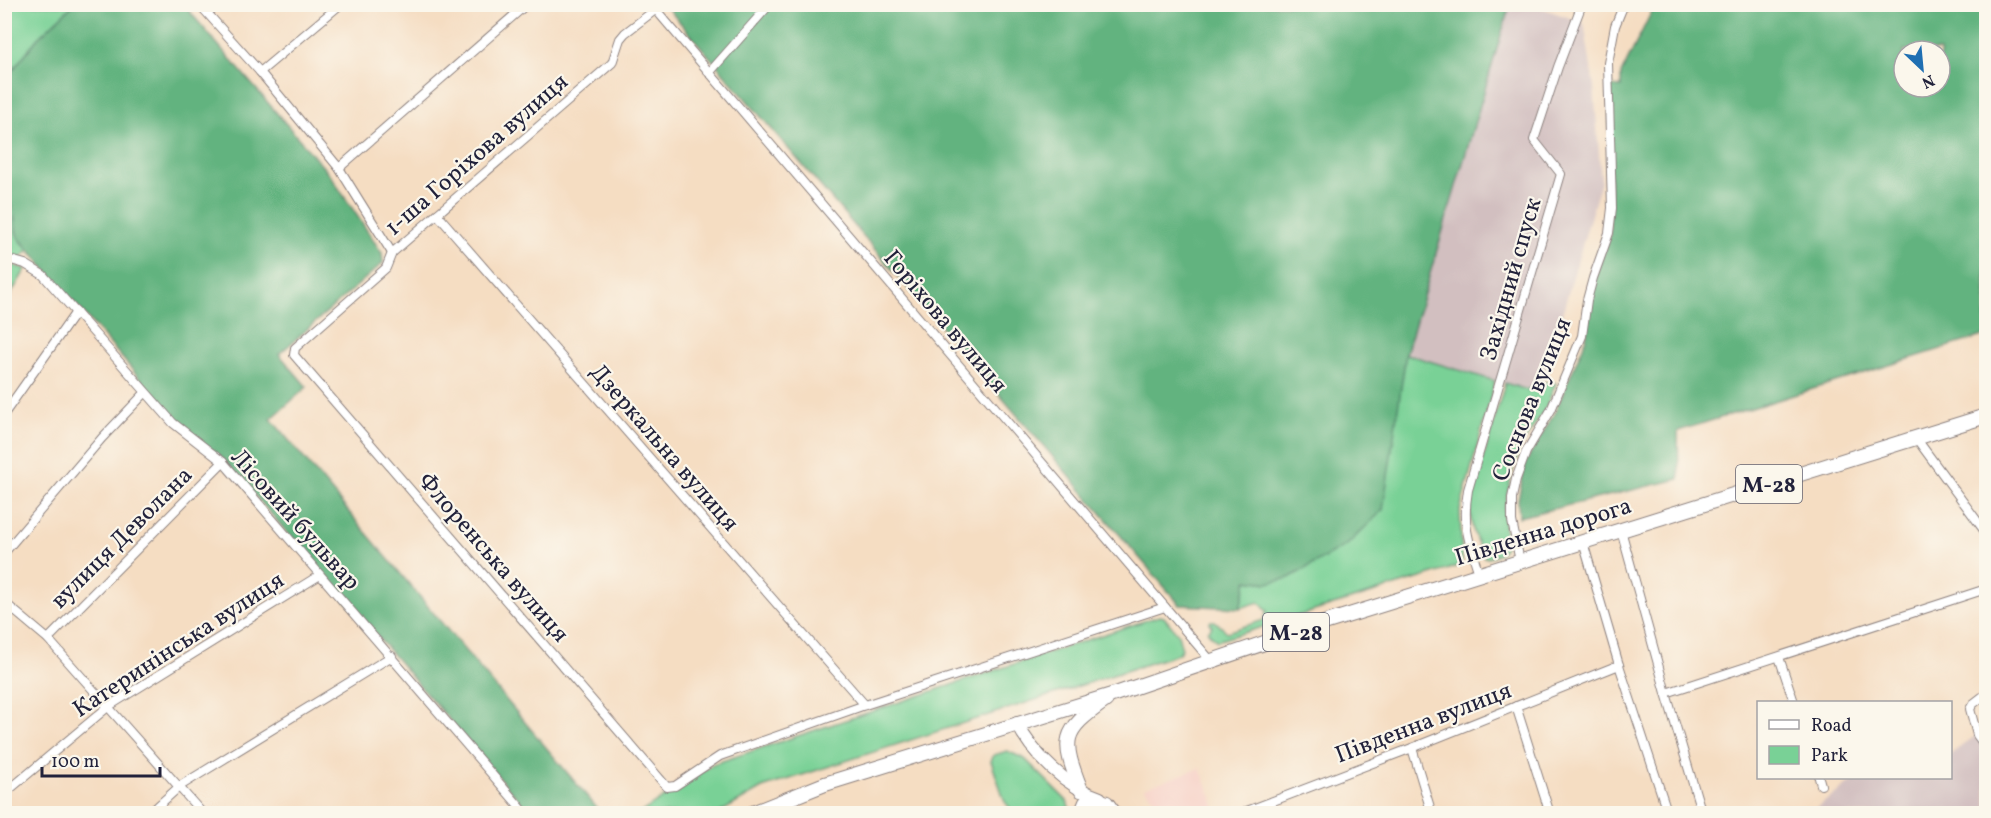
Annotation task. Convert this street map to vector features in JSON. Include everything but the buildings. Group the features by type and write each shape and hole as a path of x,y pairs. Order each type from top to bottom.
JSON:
{"highway":[{"name":"Південна дорога","path":"1115,694 1311,627 1986,416"},
{"name":"М-28","path":"750,813 825,784 1115,694"},
{"path":"1081,790 1069,760 1067,748 1069,738 1079,720 1115,694"}],"main road":[{"path":"1017,723 1032,747 1062,776 1081,790 1107,802 1114,812"},
{"path":"1062,776 1073,793 1080,813"},
{"path":"1080,813 1085,802 1092,798 1100,798"}],"street":[{"path":"199,4 260,72 339,168 392,253"},
{"path":"260,72 341,4"},
{"path":"339,168 527,4"},
{"path":"709,73 770,4"},
{"name":"Західний спуск","path":"1479,574 1468,539 1464,512 1468,490 1561,174 1534,140 1582,4"},
{"name":"Соснова вулиця","path":"1520,562 1512,521 1512,498 1516,479 1526,452 1551,410 1582,336 1587,300 1610,233 1612,208 1608,63 1615,26 1624,4"},
{"name":"Горіхова вулиця","path":"653,7 1212,662"},
{"name":"1-ша Горіхова вулиця","path":"293,351 386,268 392,253 612,63 620,39 653,7"},
{"name":"Дзеркальна вулиця","path":"437,214 865,705"},
{"name":"Лісовий бульвар","path":"4,258 25,264 43,275 173,423 223,462 526,813"},
{"path":"4,414 76,312"},
{"name":"Флоренська вулиця","path":"293,351 667,787 675,786 720,756 865,705"},
{"path":"4,553 102,438 145,393"},
{"path":"1916,438 1986,533"},
{"name":"вулиця Деволана","path":"48,639 223,462"},
{"path":"1621,530 1702,813"},
{"path":"1583,542 1619,665 1668,813"},
{"name":"Катеринінська вулиця","path":"4,794 109,706 320,575"},
{"path":"1666,693 1986,589"},
{"path":"4,602 48,639 203,813"},
{"path":"865,705 1165,607"},
{"path":"149,813 180,786 392,656"},
{"path":"1779,657 1794,701"},
{"name":"Південна вулиця","path":"1239,813 1412,748 1619,665"},
{"path":"1986,694 1970,709 1977,735 1986,747"},
{"path":"1516,706 1550,813"},
{"path":"1412,748 1432,813"}],"shaded area":[{"path":"1510,5 1533,5 1584,23 1594,87 1601,181 1542,382 1527,390 1406,354"},
{"path":"1986,728 1986,813 1808,814 1856,779 1952,779 1952,753"},
{"path":"1200,768 1218,813 1170,813 1144,788"}],"green space":[{"path":"5,5 73,5 37,39 5,80"},
{"path":"73,5 184,5 330,175 382,253 383,263 279,354 307,387 271,419 601,813 530,813 225,461 179,424 18,237 14,212 5,197 5,80 37,39"},
{"path":"665,5 1510,5 1406,354 1383,510 1347,545 1289,578 1268,583 1247,580 1240,608 1180,605"},
{"path":"1655,5 1986,5 1986,335 1678,431 1679,479 1519,517 1518,499 1526,462 1555,412 1586,339 1592,285 1610,235 1610,86 1621,87 1621,74"},
{"path":"4,197 13,210 17,235 29,250 18,260 5,256"},
{"path":"5,263 26,269 5,304"},
{"path":"1406,354 1495,381 1460,510 1462,562 1456,567 1217,641 1208,632 1212,626 1209,623 1211,621 1215,621 1227,632 1264,620 1267,611 1259,602 1240,608 1247,580 1268,583"},
{"path":"1542,382 1556,383 1545,409 1522,445 1513,469 1504,509 1505,547 1500,553 1489,558 1484,557 1474,532 1470,505 1505,383 1527,390"},
{"path":"1159,616 1164,617 1178,634 1182,649 1178,654 762,788 719,813 639,814 713,764"},
{"path":"1007,751 1025,759 1067,801 1071,813 1014,813 1005,802 991,761 994,755"}]}
